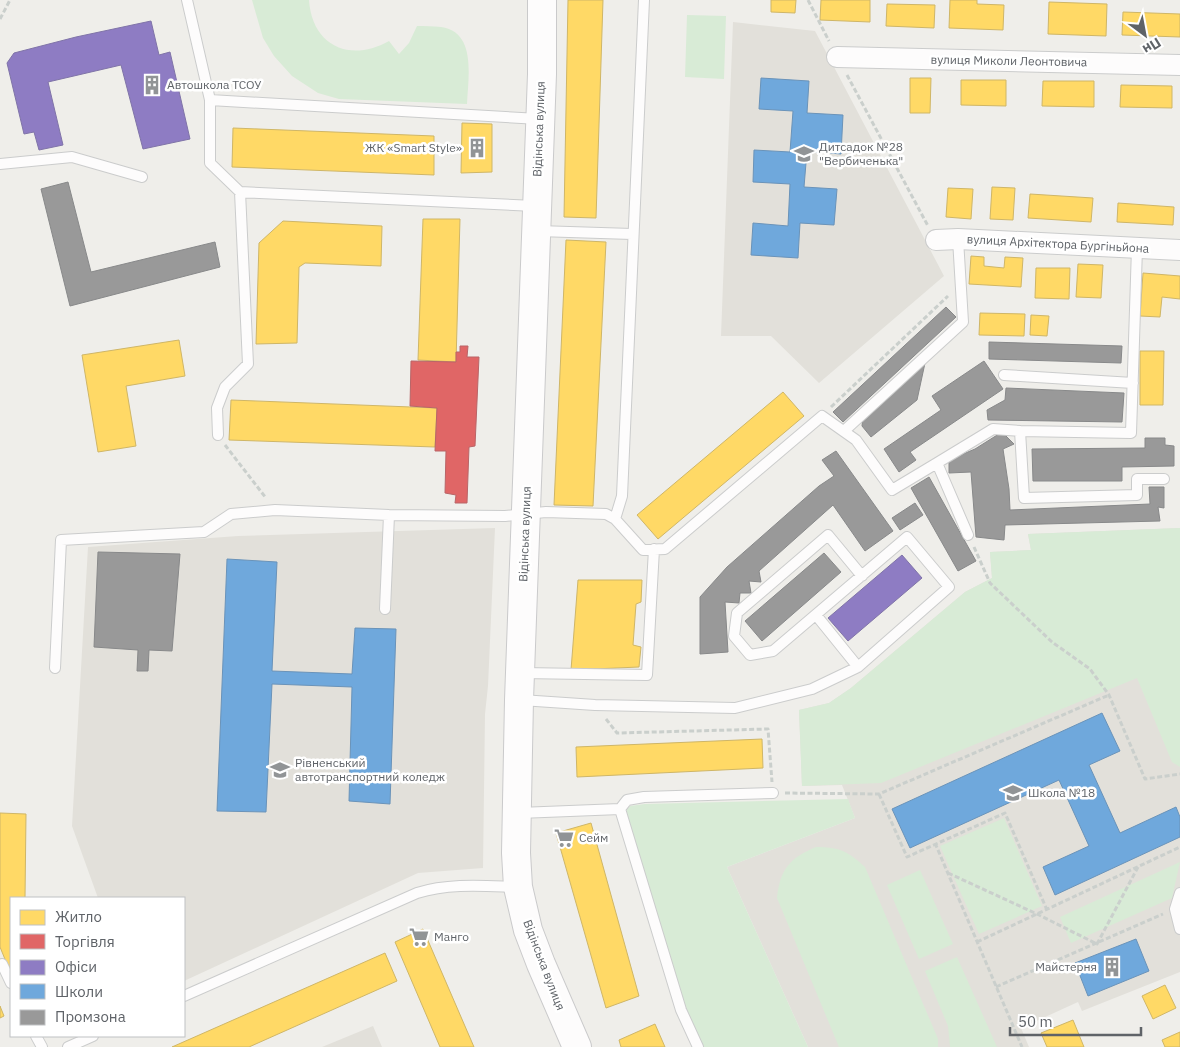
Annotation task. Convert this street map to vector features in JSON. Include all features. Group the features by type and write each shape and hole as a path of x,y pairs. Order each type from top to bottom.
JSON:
{"main road":[{"name":"Відінська вулиця","path":"541,3 540,118 516,813 518,887 528,930 577,1047"}],"street":[{"name":"вулиця Миколи Леонтовича","path":"837,57 1180,65"},
{"name":"вулиця Архітектора Бургіньйона","path":"936,240 958,239 1180,250"}],"lane":[{"path":"187,0 210,100 210,163 240,192 536,218 632,234"},
{"path":"615,519 622,496 632,234 644,0"},
{"path":"210,100 540,118"},
{"path":"0,164 72,157 142,177"},
{"path":"218,434 217,408 225,387 248,364 240,192"},
{"path":"844,431 963,322 958,239"},
{"path":"55,668 61,540 204,532 231,514 275,510 389,515 505,516 546,512 606,514 615,519 643,550 665,549 822,416 856,440 892,490 993,429 1132,433 1137,248"},
{"path":"1004,375 1133,383"},
{"path":"1020,430 1024,498 1137,495 1137,479 1164,479"},
{"path":"937,462 968,535"},
{"path":"385,609 389,515"},
{"path":"519,700 596,705 735,708 812,689 858,667 949,587 907,537 862,576 773,651 750,655 734,636 737,613 828,536 862,576"},
{"path":"521,673 647,675 654,549"},
{"path":"816,615 858,667"},
{"path":"516,813 620,809 628,800 644,797 773,793"},
{"path":"620,809 681,1010 698,1047"},
{"path":"185,996 417,893 434,888 453,886 518,887"},
{"path":"1180,893 1175,909 1180,930"},
{"path":"0,965 2,964 10,980"},
{"path":"68,1047 91,1037"}],"path":[{"path":"0,19 10,0"},
{"path":"808,0 936,240"},
{"path":"822,416 962,284"},
{"path":"218,434 275,510"},
{"path":"968,535 990,583 1052,642 1090,669 1110,695 1145,779 1180,774"},
{"path":"596,705 617,732 768,729 773,793 879,794 1110,695"},
{"path":"879,794 907,857 1005,813 1047,910"},
{"path":"936,843 1022,1047"},
{"path":"977,942 1180,847"},
{"path":"1096,944 1138,867"},
{"path":"948,873 1037,914 1096,944"},
{"path":"996,987 1175,909"}],"shaded area":[{"name":"Дитсадок №28 \"Вербиченька\"","path":"733,22 815,31 944,276 819,383 771,336 721,336"},
{"name":"Рівненський автотранспортний коледж","path":"495,528 485,714 483,868 418,873 185,981 185,897 98,897 72,826 88,547 238,536"},
{"name":"Школа №18","path":"1180,528 1180,972 1082,1011 1078,1002 1021,1028 1029,1047 808,1047 727,867 855,818 842,785 802,786 799,710 829,703 851,688 965,592 992,578 990,552 1031,550 1028,534"},
{"path":"373,1026 382,1047 322,1047"}],"green space":[{"path":"252,0 309,0 317,29 325,39 347,50 374,47 389,41 399,54 409,43 417,26 441,27 452,31 460,37 468,58 467,104 339,99 318,93 292,76 274,56 263,38"},
{"path":"687,15 726,16 724,79 685,77"},
{"path":"1180,528 1180,767 1172,762 1137,678 881,783 802,786 799,710 829,703 851,688 965,592 992,578 990,552 1031,550 1028,534"},
{"path":"848,799 855,818 727,867 808,1047 702,1047 685,1009 625,812 630,806 645,804"},
{"path":"1004,818 1042,906 979,934 940,846"},
{"path":"816,847 843,851 865,867 938,1039 938,1047 839,1047 777,898 781,879 788,866 793,860"},
{"path":"1180,862 1172,898 1071,943 1060,917"},
{"path":"920,870 953,944 919,959 887,885"},
{"path":"957,957 997,1047 950,1047 948,1026 925,971"}],"building: Житло":[{"path":"568,0 603,0 596,218 564,217"},
{"path":"771,0 796,0 795,13 771,12"},
{"path":"821,0 870,0 870,22 820,20"},
{"path":"950,0 977,0 977,4 1004,5 1003,30 949,28"},
{"path":"1049,2 1107,4 1106,36 1048,34"},
{"path":"887,4 935,5 934,28 886,26"},
{"path":"1123,12 1180,14 1180,37 1122,35"},
{"path":"910,78 931,78 930,113 910,113"},
{"path":"961,80 1006,80 1006,106 961,105"},
{"path":"1043,81 1094,81 1094,107 1042,106"},
{"path":"1121,85 1172,86 1172,108 1120,107"},
{"name":"ЖК «Smart Style»","path":"462,123 492,124 492,172 461,173"},
{"path":"233,128 434,136 434,175 232,167"},
{"path":"992,187 1015,188 1013,220 990,219"},
{"path":"948,188 973,189 971,219 946,217"},
{"path":"1030,194 1093,198 1091,222 1028,218"},
{"path":"1118,203 1174,207 1173,225 1117,222"},
{"path":"423,219 460,219 456,362 418,360"},
{"path":"283,221 382,226 381,266 305,263 299,267 297,343 256,344 259,243"},
{"path":"566,240 606,242 593,506 554,505"},
{"path":"971,256 984,257 984,266 1004,268 1005,257 1023,258 1021,287 969,284"},
{"path":"1078,264 1103,265 1101,298 1076,297"},
{"path":"1036,268 1070,268 1069,299 1035,298"},
{"path":"1143,273 1180,276 1180,299 1162,297 1160,317 1140,316"},
{"path":"980,313 1025,314 1024,336 979,335"},
{"path":"1031,315 1049,316 1047,336 1030,335"},
{"path":"179,340 185,376 126,386 136,446 98,452 82,355"},
{"path":"1140,351 1164,351 1163,405 1140,405"},
{"path":"783,392 804,416 658,539 637,515"},
{"path":"231,400 437,408 435,447 229,440"},
{"path":"578,580 642,580 641,602 636,604 633,645 641,647 639,667 571,670"},
{"path":"762,739 763,768 577,777 576,747"},
{"path":"0,813 26,814 25,897 10,897 10,972 0,947"},
{"path":"591,823 639,996 606,1008 556,833"},
{"path":"423,929 474,1047 440,1047 395,942"},
{"path":"385,953 397,981 249,1047 172,1047"},
{"path":"1165,985 1176,1008 1153,1019 1142,996"},
{"path":"0,1006 4,1016 0,1018"},
{"path":"1073,1020 1084,1047 1047,1047 1041,1033"},
{"path":"655,1024 665,1047 621,1047 619,1040"},
{"path":"1180,1032 1180,1047 1165,1047 1162,1040"}],"building: Торгівля":[{"path":"460,346 468,346 467,357 479,357 475,446 469,447 467,503 455,503 456,495 445,493 446,451 435,451 437,408 410,406 411,361 456,362 456,352 460,352"}],"building: Офіси":[{"name":"Автошкола ТСОУ","path":"151,21 159,55 170,52 190,139 143,149 121,65 48,82 63,145 39,150 34,132 24,134 7,63 14,53"},
{"path":"902,555 922,578 848,641 828,618"}],"building: Школи":[{"path":"761,78 809,81 807,113 843,115 841,154 807,151 804,187 837,189 834,225 800,223 798,258 751,255 753,223 788,226 790,184 753,182 754,150 790,152 793,111 759,109"},
{"path":"227,559 277,562 272,671 352,674 355,628 396,629 390,804 349,801 352,687 272,684 266,812 217,811"},
{"path":"1102,713 1120,751 1089,765 1120,833 1176,807 1180,817 1180,837 1055,895 1043,867 1089,846 1059,780 910,848 892,809"},
{"name":"Майстерня","path":"1136,939 1149,971 1088,996 1075,963"}],"building: Промзона":[{"path":"68,182 91,272 215,242 220,267 70,306 41,189"},
{"path":"946,307 956,317 843,422 833,412"},
{"path":"989,342 1122,346 1121,363 989,359"},
{"path":"984,361 1003,389 910,452 916,460 899,472 884,449 941,410 932,396"},
{"path":"925,363 917,400 871,437 862,426 863,416 912,372"},
{"path":"1006,388 1124,393 1122,422 988,420 987,410 1005,400"},
{"path":"1002,432 1014,444 1003,449 1010,510 1150,504 1149,487 1164,487 1164,508 1158,507 1160,521 1005,525 1004,540 976,537 971,472 949,473 949,460 975,449"},
{"path":"1145,438 1165,438 1165,445 1174,446 1174,466 1122,467 1122,481 1033,481 1032,449 1145,448"},
{"path":"836,451 893,531 865,551 833,505 759,571 761,582 749,581 751,593 740,593 739,603 725,602 728,652 700,654 700,597 727,567 819,486 834,476 822,460"},
{"path":"929,477 976,561 958,571 911,488"},
{"path":"915,503 923,515 900,530 892,518"},
{"path":"98,552 180,554 172,651 149,650 148,671 137,671 138,650 94,647"},
{"path":"824,553 841,572 762,641 745,621"}],"place":[{"name":"Автошкола ТСОУ","path":"152,85"},
{"name":"ЖК «Smart Style»","path":"477,148"},
{"name":"Дитсадок №28 \"Вербиченька\"","path":"804,154"},
{"name":"Рівненський автотранспортний коледж","path":"280,770"},
{"name":"Школа №18","path":"1013,793"},
{"name":"Сейм","path":"564,838"},
{"name":"Манго","path":"419,937"},
{"name":"Майстерня","path":"1112,967"}]}
